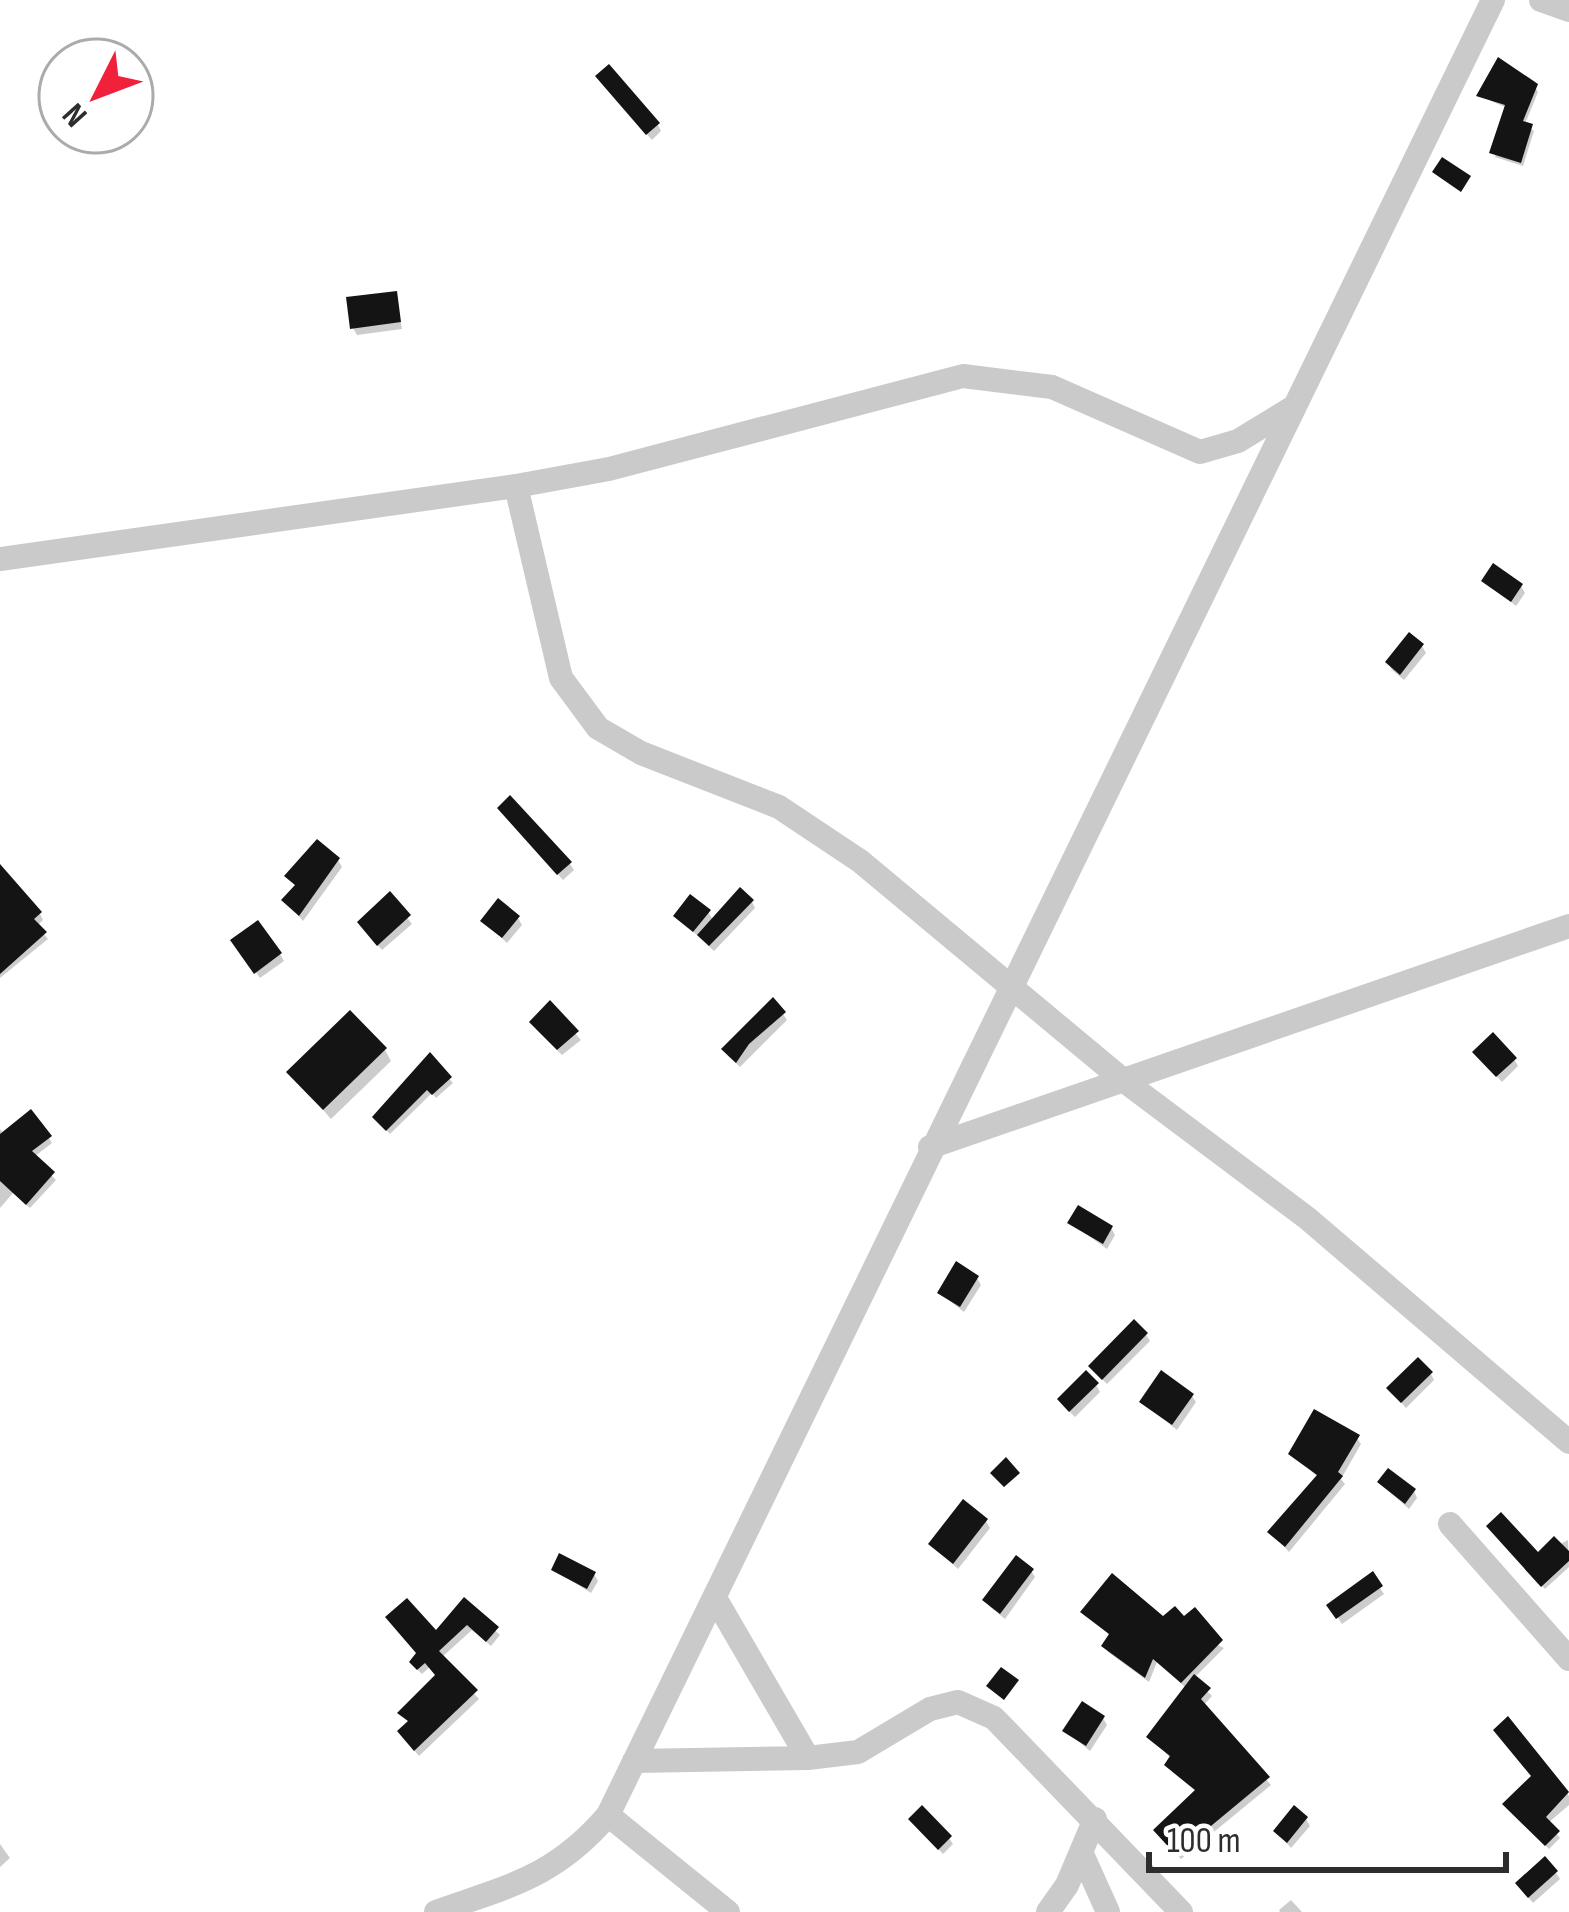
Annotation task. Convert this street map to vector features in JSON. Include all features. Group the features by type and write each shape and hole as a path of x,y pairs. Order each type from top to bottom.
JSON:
{"street":[{"path":"436,1912 508,1890 555,1867 608,1814 1493,0"},
{"path":"1541,0 1569,10"},
{"path":"0,559 609,469 963,376 1052,387 1200,452 1238,441 1293,408"},
{"path":"516,486 561,678 598,728 641,753 779,807 860,861 1123,1080 1307,1218 1569,1442"},
{"path":"930,1147 1569,926"},
{"path":"1450,1524 1569,1659"},
{"path":"715,1598 808,1758"},
{"path":"634,1761 858,1753 930,1709 958,1702 994,1718 1181,1912"},
{"path":"608,1814 728,1912"},
{"path":"1048,1912 1095,1820"},
{"path":"1081,1852 1108,1912"}],"building":[{"path":"1498,57 1538,84 1523,121 1533,124 1521,163 1489,153 1505,105 1476,96"},
{"path":"609,64 660,123 646,135 595,76"},
{"path":"1442,157 1471,176 1461,192 1432,172"},
{"path":"397,291 401,322 350,329 346,297"},
{"path":"1493,563 1523,584 1511,602 1481,581"},
{"path":"1409,632 1424,644 1400,675 1385,662"},
{"path":"510,795 572,862 557,875 497,808"},
{"path":"317,839 340,858 299,916 281,900 295,885 284,876"},
{"path":"0,864 42,912 34,919 47,932 0,974"},
{"path":"740,887 754,900 709,946 697,935"},
{"path":"390,891 411,915 377,946 357,922"},
{"path":"690,894 711,910 693,932 673,916"},
{"path":"498,898 520,916 502,938 480,921"},
{"path":"258,920 282,953 254,974 230,940"},
{"path":"773,997 786,1012 749,1044 736,1063 721,1049"},
{"path":"550,1000 579,1031 557,1050 529,1022"},
{"path":"350,1010 387,1048 323,1110 286,1072"},
{"path":"1493,1032 1517,1058 1496,1077 1472,1052"},
{"path":"430,1052 452,1077 432,1095 427,1090 386,1131 372,1117"},
{"path":"31,1109 52,1136 32,1151 55,1172 26,1205 0,1181 0,1134"},
{"path":"1078,1205 1113,1226 1103,1244 1067,1223"},
{"path":"956,1261 979,1276 960,1307 937,1293"},
{"path":"1134,1319 1148,1333 1102,1380 1088,1366"},
{"path":"1418,1357 1433,1372 1401,1403 1386,1388"},
{"path":"1086,1370 1099,1383 1069,1412 1057,1399"},
{"path":"1161,1370 1194,1394 1172,1425 1139,1402"},
{"path":"1314,1409 1360,1435 1338,1472 1343,1476 1285,1547 1267,1532 1317,1475 1288,1454"},
{"path":"1006,1457 1020,1473 1004,1487 990,1473"},
{"path":"1388,1468 1416,1489 1405,1504 1377,1482"},
{"path":"963,1499 988,1519 953,1564 928,1544"},
{"path":"1501,1512 1538,1552 1554,1536 1569,1551 1569,1561 1541,1587 1486,1526"},
{"path":"559,1553 596,1572 587,1589 551,1570"},
{"path":"1016,1555 1034,1569 1000,1614 982,1600"},
{"path":"1373,1571 1383,1586 1336,1619 1326,1605"},
{"path":"1112,1573 1163,1616 1175,1606 1184,1616 1195,1607 1223,1640 1181,1683 1153,1659 1145,1678 1101,1646 1109,1634 1080,1612"},
{"path":"464,1597 499,1627 486,1642 467,1625 439,1651 478,1690 414,1751 397,1731 408,1721 397,1713 435,1675 425,1663 417,1670 409,1662 416,1653 385,1617 407,1598 436,1630"},
{"path":"1001,1667 1019,1680 1004,1700 986,1686"},
{"path":"1194,1674 1211,1688 1201,1699 1270,1777 1176,1855 1153,1830 1195,1790 1164,1765 1170,1756 1146,1737"},
{"path":"1082,1701 1105,1716 1086,1746 1062,1731"},
{"path":"1508,1716 1569,1792 1546,1817 1560,1831 1545,1846 1502,1804 1531,1776 1493,1730"},
{"path":"922,1805 952,1836 938,1850 908,1819"},
{"path":"1294,1805 1308,1817 1287,1843 1273,1831"},
{"path":"1545,1856 1558,1871 1528,1898 1515,1883"}]}
